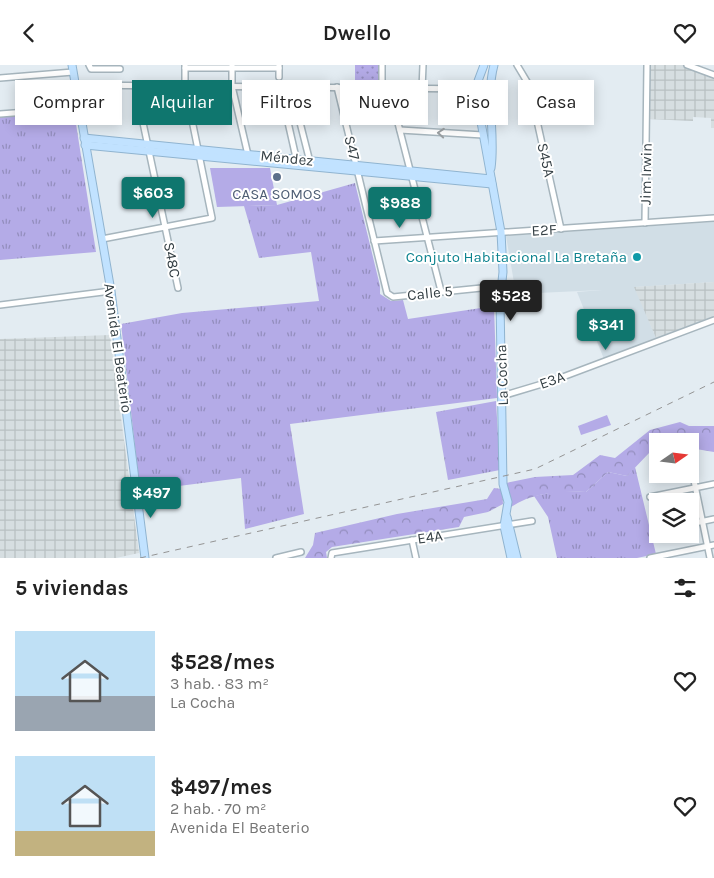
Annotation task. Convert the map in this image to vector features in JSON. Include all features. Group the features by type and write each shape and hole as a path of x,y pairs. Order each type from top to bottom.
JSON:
{"street":[{"path":"89,65 91,69 120,69"},
{"path":"382,65 382,80"},
{"path":"422,80 423,65"},
{"name":"La Cocha","path":"478,80 484,65"},
{"name":"La Cocha","path":"491,179 493,152 491,99 494,65"},
{"name":"S45A","path":"517,65 526,80"},
{"name":"Jim Irwin","path":"645,223 648,65"},
{"path":"687,65 714,75"},
{"path":"185,80 185,66 280,66 279,77"},
{"path":"232,66 232,80"},
{"path":"0,78 73,69"},
{"path":"242,86 232,86 249,158"},
{"path":"330,87 340,87"},
{"name":"S47","path":"337,87 389,295"},
{"path":"0,114 15,113"},
{"name":"Avenida El Beaterio","path":"82,125 110,291 145,558"},
{"name":"S48C","path":"144,125 178,288"},
{"path":"102,239 212,217 193,125"},
{"path":"289,125 298,162"},
{"path":"300,125 310,164"},
{"path":"399,125 441,291"},
{"name":"La Cocha","path":"480,125 501,232 502,286 500,299 504,488 507,495 508,525"},
{"name":"S45A","path":"537,125 562,229"},
{"path":"400,130 482,135"},
{"name":"Méndez","path":"84,142 491,179"},
{"name":"E2F","path":"374,241 714,218"},
{"name":"Calle 5","path":"389,295 393,297 502,286"},
{"path":"0,305 110,291"},
{"name":"E3A","path":"502,396 569,375 714,320"},
{"path":"695,483 710,558"},
{"path":"673,493 714,484"},
{"path":"699,522 714,519"},
{"name":"E4A","path":"331,558 332,553 532,521"},
{"path":"508,525 511,558"},
{"path":"508,525 517,558"},
{"path":"412,540 416,558"},
{"path":"650,558 714,545"},
{"path":"276,558 301,552"}],"shaded area":[{"path":"647,65 687,65 714,75 714,128 711,128 711,118 693,117 693,121 647,119"},
{"path":"714,222 714,282 635,287 656,338 604,359 577,292 602,290 516,294 506,236"},
{"path":"714,282 714,316 656,338 634,287"},
{"path":"110,335 139,553 116,558 0,558 0,339"}],"green space":[{"path":"355,65 380,65 380,80 355,80"},
{"path":"15,116 15,125 76,125 96,252 0,260 0,117"},
{"path":"210,168 270,168 277,205 217,207"},
{"path":"355,183 380,286 380,294 391,301 403,300 408,319 494,306 497,398 290,424 304,514 245,529 241,478 140,491 121,324 182,313 319,301 311,252 259,258 244,206 277,205"},
{"path":"496,401 500,470 448,480 436,412"},
{"path":"607,415 611,425 581,435 578,426"},
{"path":"680,422 689,426 714,426 714,452 699,450 699,433 649,433 649,453 627,476 608,472 586,492 547,493 529,498 511,507 506,483 535,477 573,475 600,455 615,458 650,430"},
{"path":"635,467 649,525 649,543 653,543 656,554 637,558 557,558 548,517 534,496 558,491 586,492 608,472 627,476"},
{"path":"494,488 502,489 503,504 488,512 464,517 459,527 332,547 326,552 327,558 305,558 313,545 315,533 397,514 487,499"}],"railway":[{"path":"140,558 535,469 714,382"}],"place":[{"name":"CASA SOMOS","path":"277,177"},
{"name":"Conjuto Habitacional La Bretaña","path":"637,257"}]}
